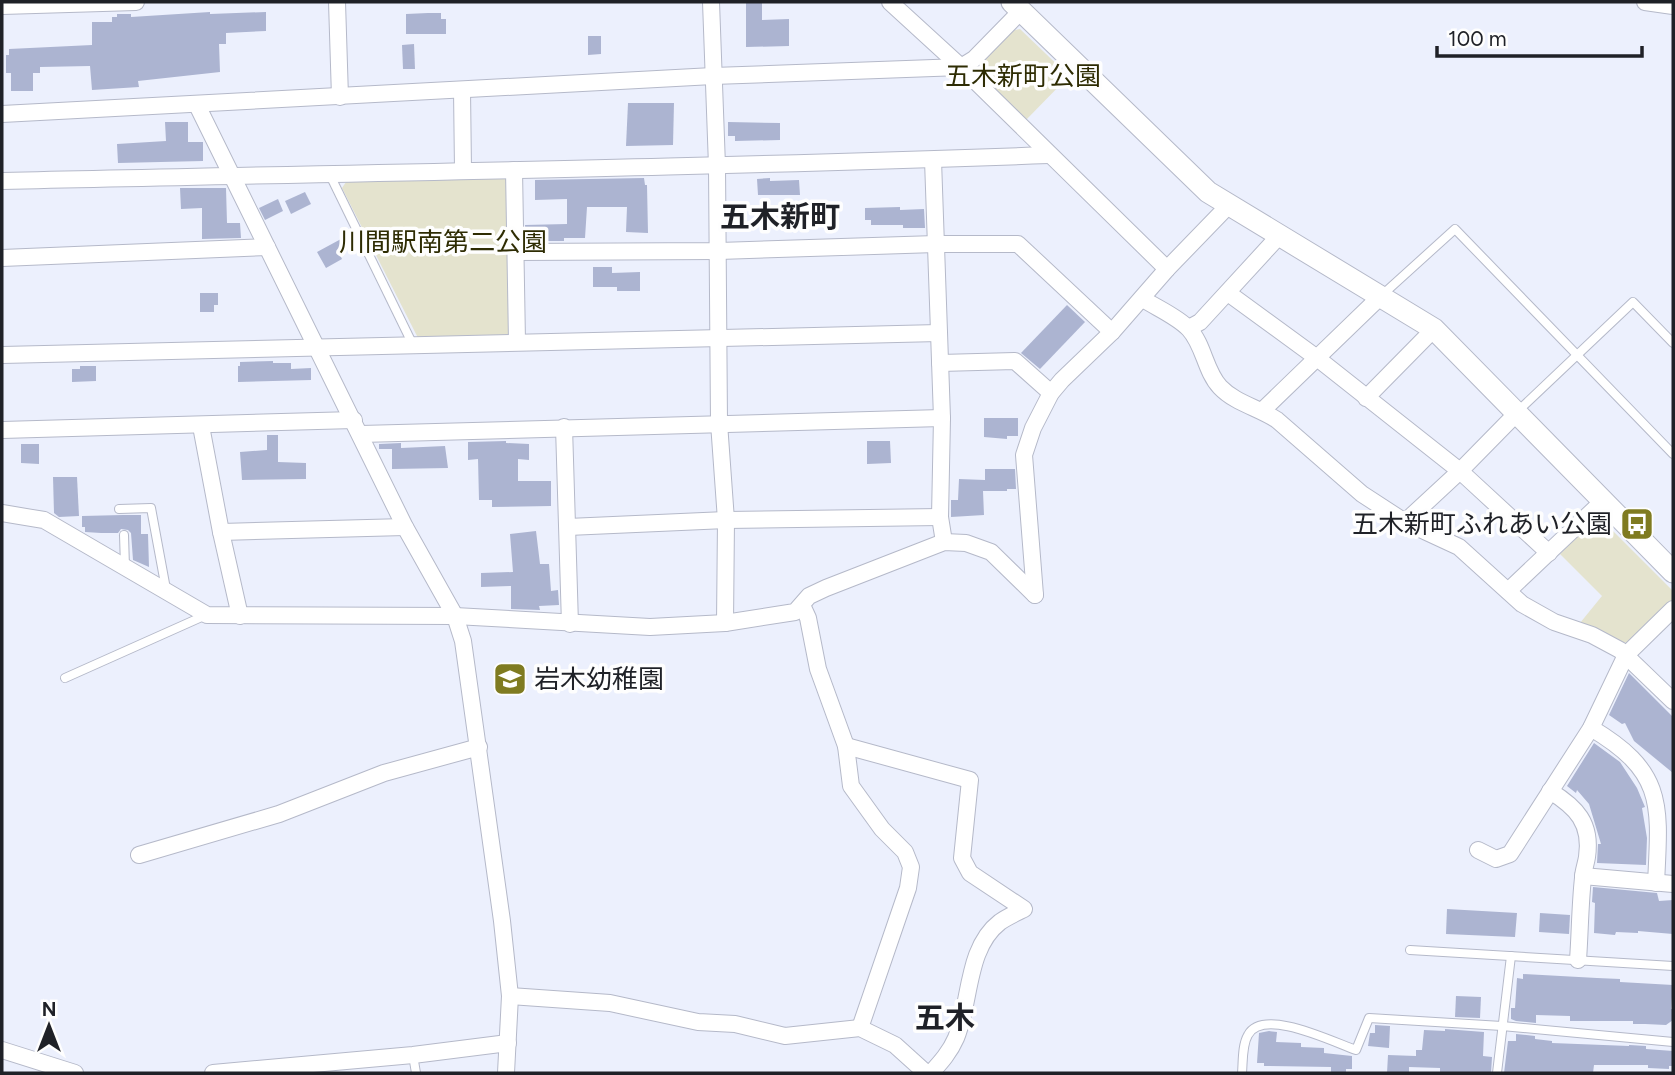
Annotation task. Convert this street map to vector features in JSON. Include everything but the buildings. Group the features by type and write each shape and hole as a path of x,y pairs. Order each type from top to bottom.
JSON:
{"street":[{"path":"2,6 136,2"},
{"path":"337,2 340,97"},
{"path":"711,2 719,251 719,423 726,520 725,623"},
{"path":"890,2 961,67 1167,269"},
{"path":"1645,2 1673,6"},
{"path":"2,114 713,76 961,67 974,59 1016,6 1208,192 1434,329 1673,572"},
{"path":"462,90 463,170"},
{"path":"197,105 405,527 455,617 463,641 510,996 506,1073"},
{"path":"2,181 717,166 1049,155"},
{"path":"933,160 942,418 940,517 944,542"},
{"path":"514,170 517,342"},
{"path":"2,513 44,520 207,615 455,617 650,626 725,623 795,612 810,596 826,588 944,542 966,543 991,552 1035,595 1024,454 1026,441 1051,393 1112,332 1167,269 1228,206"},
{"path":"1189,328 1200,322 1279,236"},
{"path":"516,252 719,251 1018,244 1112,332"},
{"path":"2,258 267,247"},
{"path":"1228,293 1317,358 1460,471 1549,553"},
{"path":"1263,410 1381,296"},
{"path":"1143,299 1189,328 1213,378 1222,389 1236,399 1263,410 1362,494 1405,522 1459,547 1522,604 1554,622 1592,635 1626,656 1673,701"},
{"path":"1366,398 1434,329"},
{"path":"2,355 720,336 939,333"},
{"path":"940,363 1015,361 1051,393"},
{"path":"1405,522 1516,414"},
{"path":"2,430 201,426 564,427 942,418"},
{"path":"201,426 240,617"},
{"path":"564,427 570,624"},
{"path":"1508,591 1602,502"},
{"path":"568,527 726,520 940,517"},
{"path":"221,532 405,527"},
{"path":"802,605 808,618 818,669 846,746 851,786 882,829 905,852 911,867 908,888 860,1028"},
{"path":"1478,850 1496,859 1510,854 1591,727 1626,656 1673,609"},
{"path":"1591,727 1617,743 1634,758 1657,799 1659,828 1656,883"},
{"path":"846,746 970,780 962,858 970,873 1024,909 999,923 986,941 974,964 957,1037 945,1059 931,1073"},
{"path":"139,855 279,814 384,773 478,747"},
{"path":"1550,790 1572,804 1584,823 1588,839 1578,960"},
{"path":"1583,876 1673,884"},
{"path":"510,996 610,1003 698,1022 735,1024 785,1036 860,1028 895,1045 926,1073"},
{"path":"213,1073 413,1055 508,1043"},
{"path":"2,1050 75,1073"}],"lane":[{"path":"329,173 413,345"},
{"path":"1381,296 1455,229 1673,454"},
{"path":"1516,414 1633,302 1673,343"},
{"path":"119,509 151,508 166,589"},
{"path":"124,535 125,567"},
{"path":"65,678 207,615"},
{"path":"1410,950 1673,966"},
{"path":"1497,1073 1511,956"},
{"path":"1242,1073 1247,1036 1254,1027 1267,1023 1289,1026 1356,1050 1369,1018 1502,1026 1673,1042"},
{"path":"413,1055 416,1073"}],"green space":[{"name":"五木新町公園","path":"1020,29 1069,76 1024,122 976,75 975,67 1010,31"},
{"name":"川間駅南第二公園","path":"509,175 511,336 418,338 342,188 348,179"},
{"path":"1598,516 1673,591 1673,599 1628,643 1580,623 1602,596 1560,554"}],"place":[{"name":"五木新町ふれあい公園","path":"1637,524"},
{"name":"岩木幼稚園","path":"510,679"}],"district":[{"name":"五木新町","path":"780,217"},
{"name":"五木","path":"945,1018"}]}
